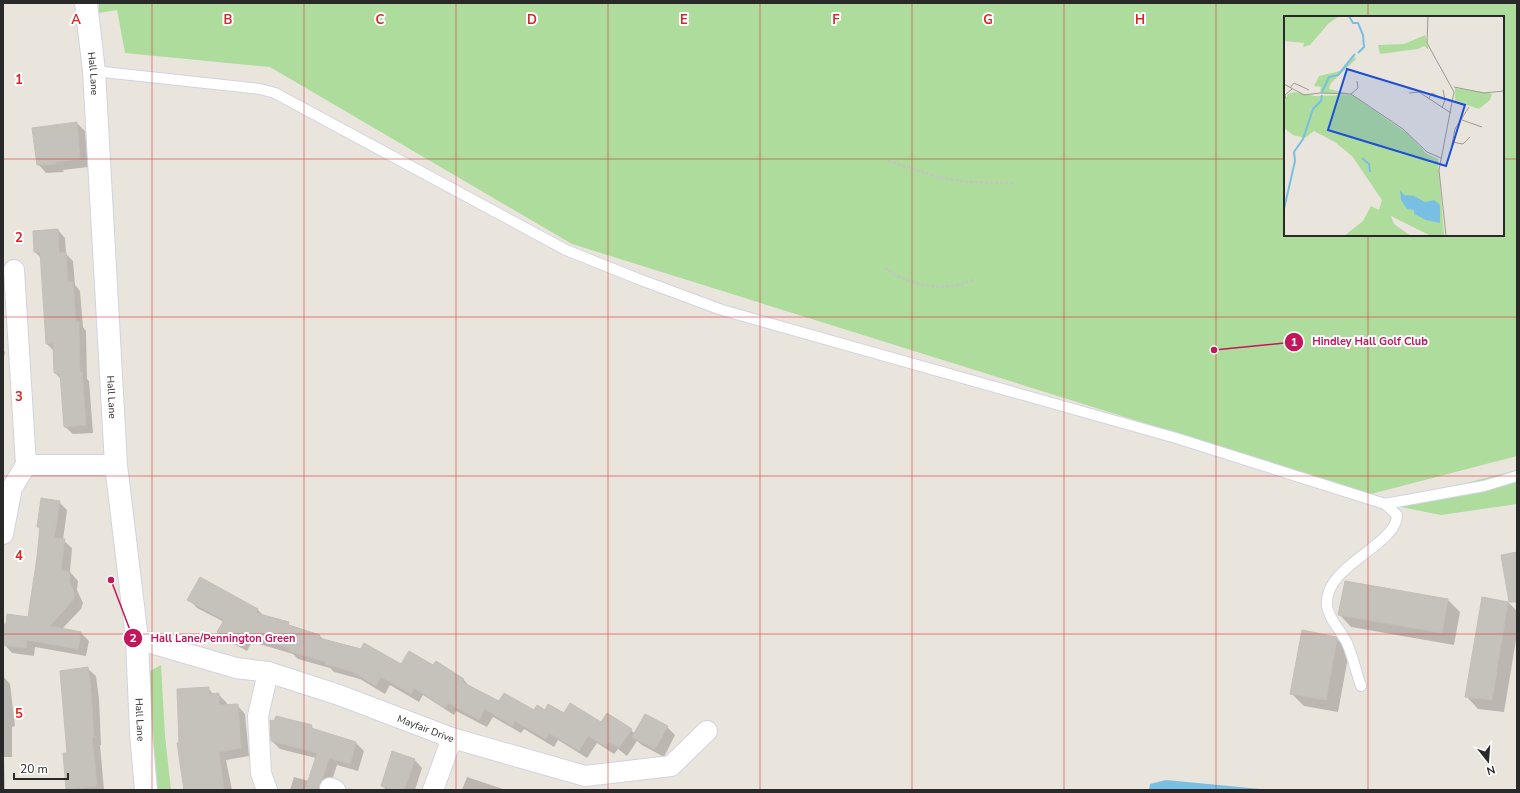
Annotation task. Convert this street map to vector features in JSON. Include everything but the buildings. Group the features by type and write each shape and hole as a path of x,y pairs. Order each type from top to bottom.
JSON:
{"street":[{"name":"Hall Lane","path":"86,3 94,71 116,465 137,639 141,734 146,790"},
{"path":"3,534 12,488 26,465 9,307 14,270"},
{"path":"26,465 116,465"},
{"name":"Mayfair Drive","path":"137,639 236,668 268,672 339,695 452,738 584,783 671,766 707,730"},
{"path":"267,790 261,774 258,716 268,672"},
{"path":"434,790 452,738"}],"lane":[{"path":"94,71 260,89 275,93 566,250 722,310 1176,438 1385,504 1397,515 1394,526 1385,536 1339,576 1329,589 1327,598 1328,613 1347,643 1361,686"},
{"path":"1385,504 1484,486 1517,476"}],"path":[{"path":"888,161 939,177 965,182 1013,183"},
{"path":"885,268 902,277 916,282 946,288 955,287 973,280"}],"green space":[{"path":"99,3 1517,3 1517,456 1371,494 572,244 270,67 125,53 117,10 99,13"},
{"path":"1517,470 1517,504 1441,515 1385,504"},
{"path":"161,665 165,736 171,790 156,790 146,680 150,671"}],"water":[{"path":"1166,780 1271,790 1149,790 1150,784"}],"place":[{"name":"Hindley Hall Golf Club","path":"1214,350"},
{"name":"Hall Lane/Pennington Green","path":"111,580"}]}
